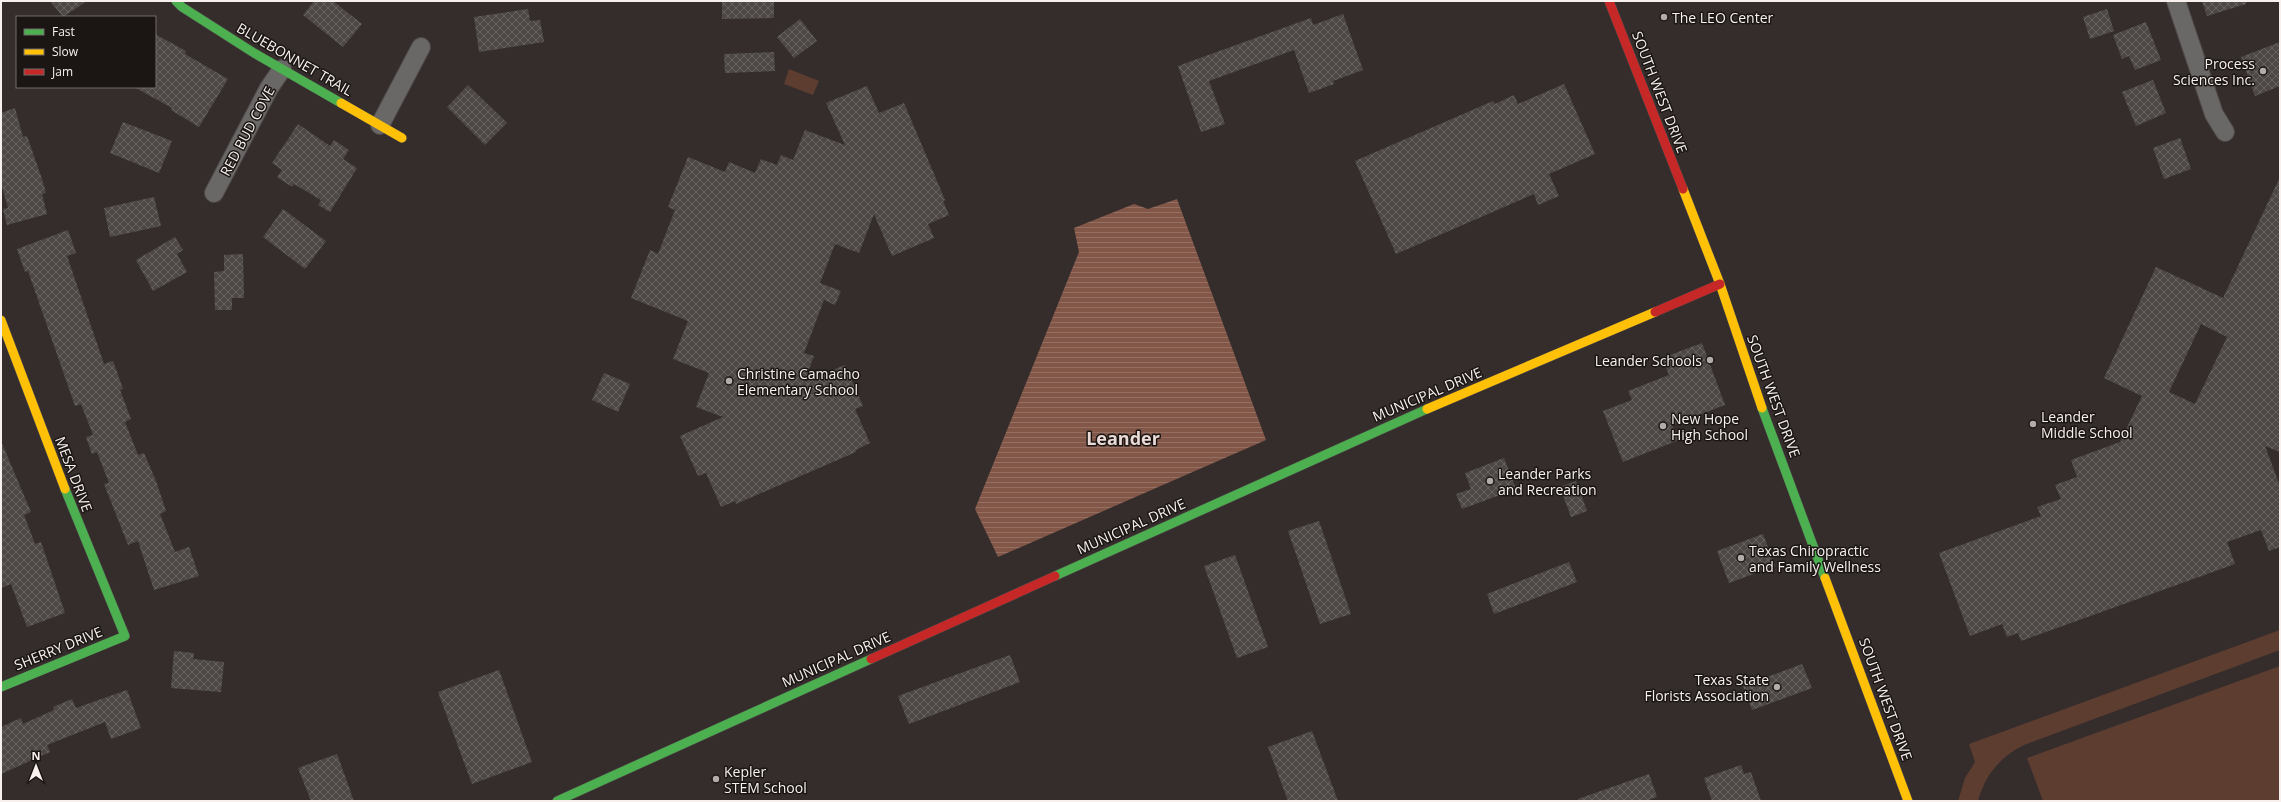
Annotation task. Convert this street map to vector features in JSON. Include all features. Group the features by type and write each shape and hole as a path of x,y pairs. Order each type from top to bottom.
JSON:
{"street":[{"name":"BLUEBONNET TRAIL","path":"176,1 182,7 282,69 402,138"},
{"name":"SOUTH WEST DRIVE","path":"1609,1 1720,284 1764,413 1908,801"},
{"path":"2176,1 2214,114 2225,132"},
{"path":"380,125 420,47"},
{"name":"RED BUD COVE","path":"214,193 269,88 282,69"},
{"name":"MUNICIPAL DRIVE","path":"557,801 1363,436 1720,284"},
{"name":"MESA DRIVE","path":"1,320 68,499 125,636"},
{"name":"SHERRY DRIVE","path":"1,687 125,636"}],"shaded area":[{"path":"789,69 819,81 813,95 784,84"},
{"path":"1177,199 1266,440 998,557 975,509 1079,252 1074,228 1134,204 1148,209"},
{"path":"2280,630 2280,650 2024,745 2001,761 1989,775 1978,801 1958,801 1965,778 1975,762 1969,744"},
{"path":"2280,666 2280,801 2043,801 2027,758"}],"building":[{"path":"50,1 87,1 64,16 62,16"},
{"path":"314,1 333,1 362,24 343,47 303,15"},
{"path":"722,1 774,1 774,18 722,19"},
{"path":"2202,1 2246,1 2246,4 2207,16"},
{"path":"528,9 530,21 540,20 544,42 479,52 474,17"},
{"path":"2107,9 2114,31 2090,39 2083,17"},
{"path":"1343,14 1363,70 1333,81 1334,84 1309,93 1294,50 1209,81 1225,124 1201,132 1178,66 1311,18 1313,25"},
{"path":"800,19 817,41 794,58 777,37"},
{"path":"2146,22 2161,60 2135,70 2129,56 2122,59 2113,35"},
{"path":"156,35 186,51 185,54 228,79 199,127 171,110 172,108 136,88 156,88"},
{"name":"Process Sciences Inc.","path":"2280,42 2280,86 2255,96 2241,57"},
{"path":"774,52 775,71 725,73 724,54"},
{"path":"2153,80 2166,113 2136,126 2122,92"},
{"path":"1564,84 1595,154 1549,174 1559,196 1538,205 1534,194 1396,254 1355,161 1493,101 1495,104 1514,95 1518,104"},
{"path":"468,85 507,123 485,145 447,107"},
{"path":"867,86 879,113 904,103 945,200 943,201 949,215 928,224 934,238 892,256 874,214 859,253 835,244 820,283 841,291 835,305 824,300 804,353 814,356 804,382 845,365 863,406 855,409 870,443 856,450 856,452 736,504 735,501 721,507 706,473 698,476 680,436 723,417 696,407 709,373 673,359 688,321 631,298 650,250 658,254 675,210 668,207 688,157 725,172 729,162 755,173 761,159 777,165 781,155 793,160 805,130 845,145 826,103"},
{"path":"15,108 23,137 27,136 42,179 46,193 42,194 47,214 7,225 3,209 8,208 1,183 1,113"},
{"path":"123,122 172,141 159,173 110,153"},
{"path":"298,124 330,146 334,140 349,150 343,159 357,168 330,212 318,205 321,200 294,184 292,187 277,177 282,170 272,163"},
{"path":"2180,138 2191,169 2164,179 2153,148"},
{"path":"2280,177 2280,452 2265,446 2280,486 2280,547 2269,551 2261,530 2227,542 2235,564 2021,641 2018,633 2007,637 2002,624 1970,636 1939,553 2041,516 2037,507 2061,499 2055,485 2077,477 2071,460 2120,442 2142,396 2104,378 2156,267 2223,298","holes":["2201,324 2227,337 2195,404 2169,392"]},
{"path":"154,197 161,226 110,237 104,208"},
{"path":"283,209 326,241 305,269 263,237"},
{"path":"68,230 76,253 67,256 104,364 113,361 123,389 120,390 131,419 125,422 138,455 144,453 156,481 166,511 160,514 175,552 189,547 199,576 154,590 138,541 128,545 104,484 109,483 97,452 92,454 86,437 93,435 81,404 75,406 28,271 25,272 17,249"},
{"path":"175,237 183,250 177,254 187,272 153,291 136,260"},
{"path":"243,254 244,298 232,298 232,310 215,310 214,272 224,271 224,255"},
{"path":"1702,343 1725,405 1672,425 1679,440 1623,462 1603,411 1632,400 1628,391 1669,375 1662,358"},
{"path":"604,373 630,384 618,412 592,400"},
{"path":"1,441 31,512 24,515 35,544 41,542 65,613 27,627 11,584 1,588"},
{"name":"Leander Parks and Recreation","path":"1504,458 1516,489 1462,509 1456,494 1471,489 1465,473"},
{"path":"1576,481 1587,511 1571,517 1560,487"},
{"path":"1319,521 1351,614 1320,624 1288,531"},
{"name":"Texas Chiropractic and Family Wellness","path":"1763,534 1775,566 1729,583 1717,551"},
{"path":"1235,555 1268,647 1237,658 1204,566"},
{"path":"1569,562 1577,582 1494,614 1487,594"},
{"path":"174,651 194,653 193,659 224,662 221,692 171,688"},
{"path":"1010,655 1020,682 909,724 898,696"},
{"name":"Texas State Florists Association","path":"1802,664 1812,688 1752,710 1743,686"},
{"path":"499,670 532,762 472,784 438,692"},
{"path":"127,690 141,728 111,739 105,722 47,745 50,752 1,774 1,727 21,718 23,724 54,710 53,707 72,699 76,708"},
{"path":"1312,731 1338,801 1288,801 1268,747"},
{"path":"337,754 354,801 311,801 298,768"},
{"path":"1741,765 1744,774 1751,772 1761,801 1712,801 1704,778"},
{"path":"1649,774 1657,797 1646,801 1578,801 1578,799"}],"traffic: fast":[{"path":"176,1 182,7 254,53 341,103"},
{"path":"1762,408 1825,578"},
{"path":"1055,576 1427,409"},
{"path":"1,687 125,636 65,489"},
{"path":"557,801 871,659"}],"traffic: slow":[{"path":"341,103 402,138"},
{"path":"1683,189 1720,284 1762,408"},
{"path":"1427,409 1655,312"},
{"path":"1,320 65,489"},
{"path":"1825,578 1908,801"}],"traffic: jam":[{"path":"1609,1 1683,189"},
{"path":"1655,312 1720,284"},
{"path":"871,659 1055,576"}],"place":[{"name":"The LEO Center","path":"1664,17"},
{"name":"Process Sciences Inc.","path":"2263,71"},
{"name":"Leander Schools","path":"1710,360"},
{"name":"Christine Camacho Elementary School","path":"729,381"},
{"name":"Leander Middle School","path":"2033,424"},
{"name":"New Hope High School","path":"1663,426"},
{"name":"Leander Parks and Recreation","path":"1490,481"},
{"name":"Texas Chiropractic and Family Wellness","path":"1741,558"},
{"name":"Texas State Florists Association","path":"1777,687"},
{"name":"Kepler STEM School","path":"716,779"}],"district":[{"name":"Leander","path":"1123,438"}]}
